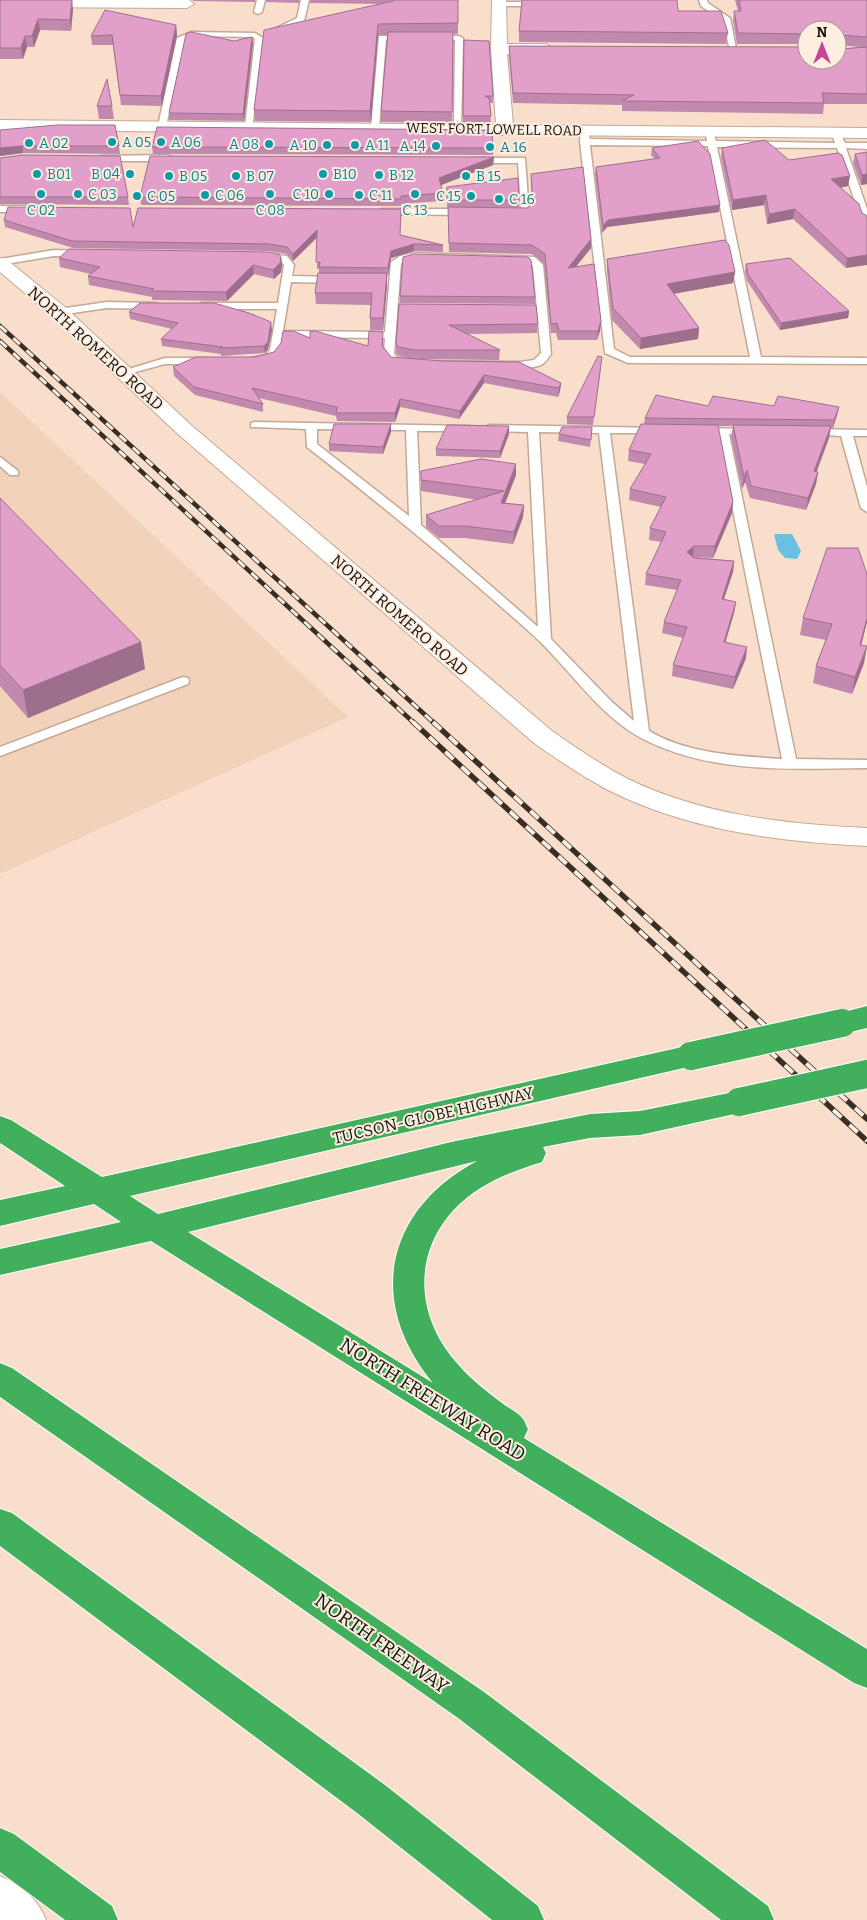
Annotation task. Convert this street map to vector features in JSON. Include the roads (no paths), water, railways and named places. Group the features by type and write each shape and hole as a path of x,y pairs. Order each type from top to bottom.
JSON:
{"highway":[{"name":"TUCSON-GLOBE HIGHWAY","path":"0,1213 854,1020"},
{"path":"0,1262 156,1227 451,1154 590,1126 640,1123 867,1074"},
{"path":"634,1523 482,1407 443,1372 428,1351 416,1325 409,1298 409,1275 416,1242 427,1219 440,1202 474,1175 516,1157 608,1137 640,1123"},
{"name":"NORTH FREEWAY ROAD","path":"0,1128 40,1156 634,1523 867,1670"},
{"name":"NORTH FREEWAY","path":"0,1378 471,1705 754,1920"},
{"path":"0,1525 371,1799 524,1920"},
{"path":"0,1848 98,1920"}],"street":[{"path":"499,2 499,49 505,129"},
{"path":"0,3 187,4"},
{"path":"499,49 558,49"},
{"path":"714,51 752,51"},
{"name":"WEST FORT LOWELL ROAD","path":"0,125 505,129 584,136 838,139 867,133"},
{"name":"NORTH ROMERO ROAD","path":"0,262 59,312 192,437 543,737 583,766 642,796 713,819 787,833 867,837"},
{"path":"0,1896 26,1920"}],"lane":[{"path":"258,12 261,0"},
{"path":"259,38 292,25 301,19 305,0"},
{"path":"703,0 704,4 727,20 734,51"},
{"path":"499,2 554,4"},
{"path":"162,126 181,38 191,34 255,35 259,38"},
{"path":"249,127 259,38"},
{"path":"374,128 382,38 458,38 458,129"},
{"path":"584,136 609,351 628,360 867,361"},
{"path":"711,137 756,360"},
{"path":"838,139 867,146"},
{"path":"838,139 867,223"},
{"path":"93,159 180,158"},
{"path":"464,159 522,160 526,212 497,212"},
{"path":"0,209 38,209"},
{"path":"371,212 478,212"},
{"path":"0,262 54,253 100,254"},
{"path":"247,360 270,357 275,350 289,265 284,258 252,256"},
{"path":"402,258 532,259 538,265 537,309 546,354 537,363 520,365 414,364 395,361 389,354 390,335 397,308 389,280 396,262 402,258"},
{"path":"287,279 346,280"},
{"path":"59,312 106,305 169,306"},
{"path":"186,306 282,306"},
{"path":"277,334 390,335"},
{"path":"124,372 165,361 220,360"},
{"path":"255,425 767,431"},
{"path":"312,426 311,445 415,525 545,639 617,714 651,738 731,759 790,764 867,764"},
{"path":"411,427 415,525"},
{"path":"533,429 545,639"},
{"path":"604,430 642,732"},
{"path":"722,431 745,564 790,764"},
{"path":"802,432 867,433"},
{"path":"846,432 867,508"},
{"path":"0,460 14,473"},
{"path":"0,752 183,680"}],"water":[{"path":"774,534 792,534 801,551 797,559 785,558 778,550"}],"railway":[{"path":"0,326 434,723"},
{"path":"0,341 414,723"},
{"path":"413,722 867,1141"},
{"path":"433,722 867,1119"}],"place":[{"name":"A 05","path":"112,142"},
{"name":"A 06","path":"161,142"},
{"name":"A 02","path":"29,143"},
{"name":"A 08","path":"269,144"},
{"name":"A 10","path":"327,145"},
{"name":"A 11","path":"355,145"},
{"name":"A 14","path":"436,146"},
{"name":"A 16","path":"490,147"},
{"name":"B01","path":"37,174"},
{"name":"B 04","path":"130,174"},
{"name":"B10","path":"323,174"},
{"name":"B 12","path":"379,175"},
{"name":"B 05","path":"169,176"},
{"name":"B 07","path":"236,176"},
{"name":"B 15","path":"466,176"},
{"name":"C 02","path":"41,194"},
{"name":"C 03","path":"78,194"},
{"name":"C 08","path":"270,194"},
{"name":"C 10","path":"329,194"},
{"name":"C 13","path":"415,194"},
{"name":"C 06","path":"205,195"},
{"name":"C 11","path":"359,195"},
{"name":"C 05","path":"137,196"},
{"name":"C 15","path":"471,196"},
{"name":"C 16","path":"499,199"}]}
